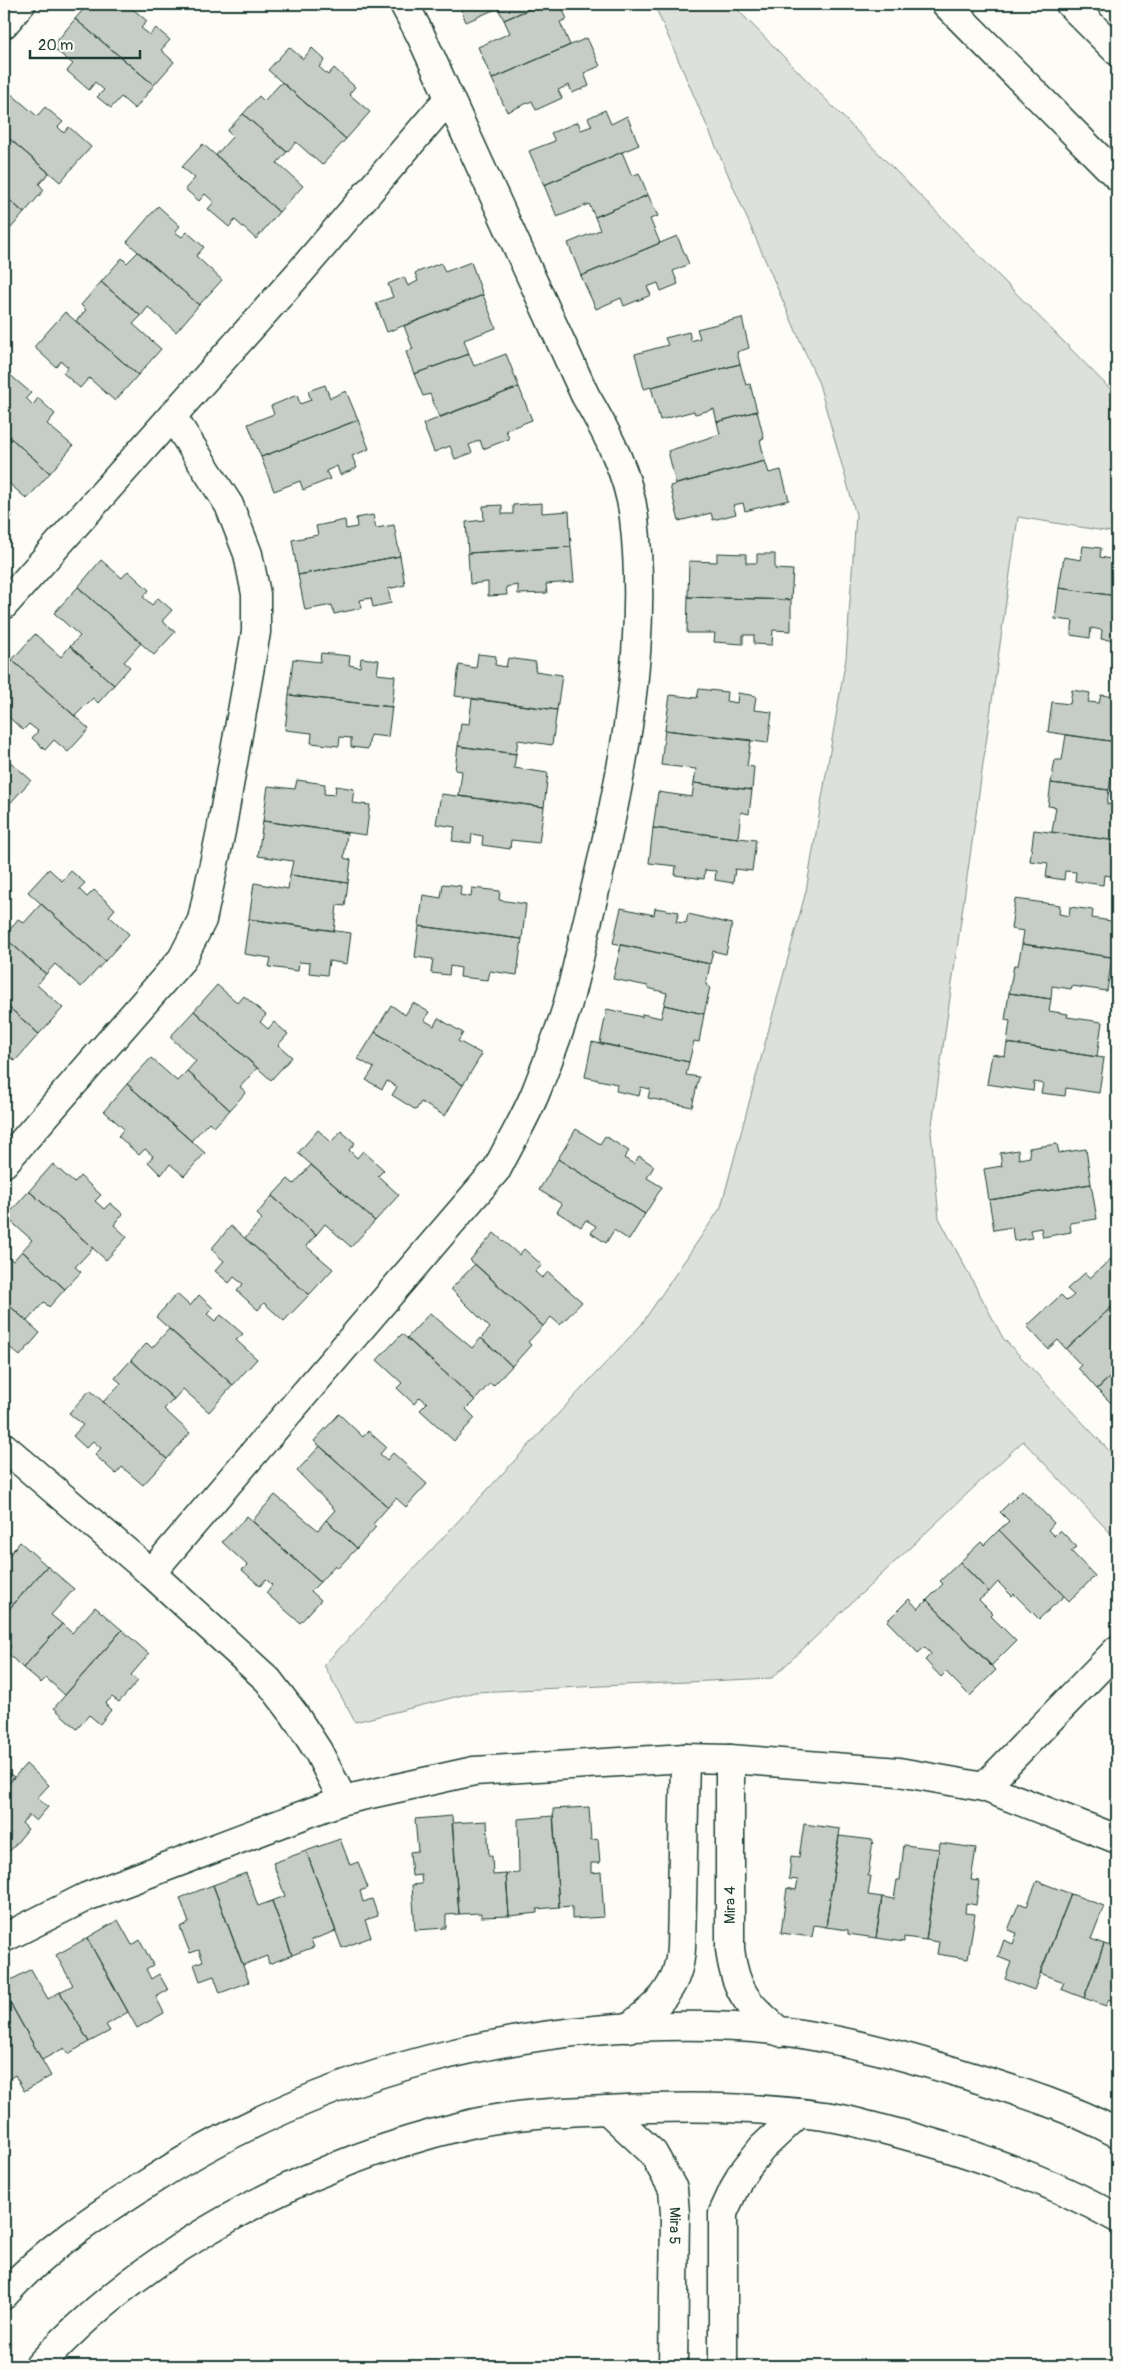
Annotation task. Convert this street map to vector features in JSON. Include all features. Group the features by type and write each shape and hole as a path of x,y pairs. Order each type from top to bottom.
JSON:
{"street":[{"path":"4,24 22,4"},
{"path":"151,1573 497,1169 536,1092 566,1010 608,836 628,730 637,643 637,574 634,517 622,470 605,429 585,395 404,4"},
{"path":"946,4 1117,176"},
{"path":"1070,4 1117,51"},
{"path":"4,605 302,270 449,98"},
{"path":"4,1163 182,959 202,920 221,830 256,632 256,594 248,554 229,505 172,416"},
{"path":"4,1447 151,1573 268,1680 318,1750 343,1800"},
{"path":"984,1787 1117,1650"},
{"path":"628,2028 653,2008 668,1992 678,1974 681,1948 685,1758"},
{"path":"4,1938 86,1897 343,1800 474,1771 685,1758 730,1759 899,1772 984,1787 1117,1839"},
{"name":"Mira 4","path":"730,1759 730,1949 733,1975 744,1997 756,2012 780,2032"},
{"path":"4,2295 18,2279 94,2218 176,2164 262,2119 352,2082 445,2054 542,2036 628,2028 736,2027 834,2041 934,2065 1022,2092 1117,2133"},
{"path":"38,2366 68,2334 138,2277 213,2228 293,2186 377,2152 463,2126 552,2112 649,2107 736,2108 827,2116 929,2142 993,2164 1090,2203 1117,2218"},
{"name":"Mira 5","path":"607,2110 653,2154 673,2189 675,2213 673,2366"},
{"path":"724,2366 724,2213 740,2176 762,2148 799,2113"}],"shaded area":[{"path":"654,4 732,4 1117,396 1117,533 1018,517 931,1132 939,1218 1003,1338 1117,1459 1117,1540 1023,1441 772,1678 475,1692 355,1722 324,1665 641,1325 721,1207 806,891 846,658 856,515 819,384"}],"building":[{"path":"88,4 113,4 120,9 124,4 127,4 147,21 141,28 150,35 156,28 170,40 161,50 174,62 154,85 75,19"},
{"path":"459,4 541,4 504,20 498,8 466,22"},
{"path":"541,4 560,4 567,19 560,22 570,45 492,79 478,47 510,33 504,20"},
{"path":"75,19 154,85 135,109 121,97 111,108 97,97 104,90 95,82 89,90 67,71 73,64 52,47"},
{"path":"587,38 600,66 584,73 589,86 572,93 569,85 558,90 562,98 536,110 532,101 507,112 492,79"},
{"path":"289,47 303,59 312,48 325,60 319,67 328,75 334,68 355,87 349,94 370,112 346,139 268,70"},
{"path":"282,82 346,139 322,165 296,142 287,152 243,114 259,96 264,101"},
{"path":"10,93 37,116 45,107 63,122 58,127 64,133 69,127 91,147 60,182 4,134 4,101"},
{"path":"605,110 611,124 627,116 639,145 544,185 529,151 555,141 551,133 578,122 581,130 592,126 588,118"},
{"path":"243,114 287,152 277,163 303,186 279,212 216,155 233,136 227,131"},
{"path":"4,134 49,173 39,184 44,190 24,213 4,195"},
{"path":"203,144 279,212 256,239 235,220 229,227 208,209 214,202 205,194 199,201 185,189 195,178 182,167"},
{"path":"622,152 632,176 639,173 648,195 595,217 589,204 557,217 544,185"},
{"path":"4,195 24,213 4,236"},
{"path":"648,195 658,216 650,219 660,243 581,276 568,243 600,230 595,217"},
{"path":"158,206 180,226 175,232 182,237 187,232 204,247 196,256 222,280 199,305 127,242"},
{"path":"677,236 689,264 673,271 678,284 661,291 658,283 647,287 651,295 624,306 621,298 596,309 581,276"},
{"path":"138,252 199,305 176,332 148,307 141,316 101,282 122,258 127,263"},
{"path":"471,262 483,295 387,332 376,303 393,297 388,284 404,277 408,286 418,281 415,273 441,263 445,272"},
{"path":"101,282 141,316 133,324 161,349 138,375 76,321 86,310 81,305"},
{"path":"483,295 496,328 464,340 469,354 414,374 406,352 413,349 404,326"},
{"path":"65,312 138,375 115,401 89,378 80,388 63,373 68,367 61,361 56,367 34,347"},
{"path":"742,318 749,348 737,352 740,364 644,389 635,354 668,345 665,338 689,332 691,341 700,338 697,329"},
{"path":"469,354 474,366 506,354 519,387 439,417 430,394 423,396 414,374"},
{"path":"740,364 746,385 750,384 757,411 717,422 714,409 695,414 694,411 660,420 651,387"},
{"path":"9,374 31,393 26,398 33,405 38,398 55,414 47,424 73,446 50,473 4,432 4,380"},
{"path":"325,385 330,398 346,391 358,420 261,457 248,424 274,414 271,406 297,395 300,404 311,400 308,391"},
{"path":"519,387 532,420 506,430 509,439 483,449 480,440 469,445 472,453 455,459 450,446 434,452 423,424"},
{"path":"757,411 764,439 760,440 765,461 676,484 668,451 720,434 717,422"},
{"path":"358,420 369,449 352,456 357,468 340,475 337,466 326,471 330,479 303,490 300,481 274,491 261,457"},
{"path":"4,432 50,473 27,499 4,479"},
{"path":"765,461 769,473 781,470 789,500 745,511 743,503 733,505 736,514 713,520 711,513 679,521 670,486"},
{"path":"542,503 542,513 569,511 571,547 468,553 466,522 484,520 483,506 502,505 502,514 513,514 513,505"},
{"path":"4,509 12,516 4,526"},
{"path":"373,515 376,528 394,525 400,556 298,575 292,540 318,535 316,526 345,520 346,529 357,527 356,518"},
{"path":"1083,546 1101,548 1100,557 1111,559 1112,550 1117,550 1117,596 1059,588 1064,557 1081,560"},
{"path":"571,547 574,582 546,584 547,593 518,594 518,585 506,587 507,595 488,596 488,582 470,584 468,553"},
{"path":"717,553 746,554 746,563 757,563 757,554 775,554 775,569 793,570 791,600 688,597 689,561 717,562"},
{"path":"400,556 405,585 388,589 391,603 373,607 371,598 360,600 362,608 334,614 332,605 305,610 298,575"},
{"path":"101,560 122,578 128,571 149,590 143,597 152,605 158,598 172,610 162,621 175,632 154,655 78,587"},
{"path":"78,587 141,643 124,662 130,667 114,685 70,646 80,636 54,613"},
{"path":"1059,588 1117,596 1117,641 1101,639 1102,630 1091,628 1090,638 1071,635 1073,621 1055,619"},
{"path":"688,597 791,600 791,631 773,630 772,645 754,644 754,635 743,635 743,644 714,642 715,633 687,633"},
{"path":"35,634 61,657 70,646 114,685 98,703 93,698 75,716 12,660"},
{"path":"321,653 350,656 349,665 360,667 361,658 379,660 377,674 395,676 392,707 289,695 293,659 320,662"},
{"path":"478,654 496,656 495,665 506,667 508,658 536,662 535,671 562,675 557,710 455,696 459,665 476,668"},
{"path":"12,660 89,729 68,752 54,740 45,750 32,738 38,731 29,724 23,730 4,713 8,705 4,701 4,669"},
{"path":"699,689 727,692 726,701 737,703 738,693 756,696 754,710 772,712 768,743 665,730 670,695 697,698"},
{"path":"1072,690 1090,693 1088,702 1099,703 1101,695 1117,697 1117,742 1048,732 1052,702 1070,704"},
{"path":"289,695 392,707 388,737 370,735 368,749 351,747 351,738 340,737 339,746 311,743 312,733 285,730"},
{"path":"472,699 557,710 552,745 518,740 516,754 458,746 461,723 469,724"},
{"path":"665,730 751,740 747,766 754,767 752,790 694,783 696,769 661,765"},
{"path":"1066,735 1117,742 1117,777 1111,777 1109,790 1051,783 1055,760 1062,760"},
{"path":"458,746 516,754 514,768 548,773 544,807 459,796 462,771 455,770"},
{"path":"8,760 31,780 4,810 4,765"},
{"path":"297,780 325,784 324,794 335,795 336,786 354,789 352,803 370,805 366,835 263,821 268,786 295,789"},
{"path":"694,783 752,790 749,814 741,812 738,838 653,828 658,792 692,797"},
{"path":"1051,783 1109,790 1107,804 1117,806 1117,841 1052,832 1056,807 1048,806"},
{"path":"441,794 544,807 539,843 511,840 510,849 482,845 483,836 472,834 471,843 452,841 455,827 436,824"},
{"path":"263,821 347,833 344,858 351,860 348,883 290,875 293,861 258,856"},
{"path":"653,828 756,840 752,871 735,869 733,883 715,880 716,871 705,870 704,879 675,875 676,866 649,863"},
{"path":"1034,830 1117,841 1117,877 1104,875 1103,885 1075,881 1076,872 1065,871 1064,880 1046,877 1048,863 1030,861"},
{"path":"49,869 62,881 71,871 85,883 79,889 87,897 94,890 115,909 109,916 129,934 105,961 28,892"},
{"path":"290,875 348,883 345,906 337,905 334,931 249,919 254,883 288,889"},
{"path":"443,884 461,886 460,895 471,897 472,888 500,891 499,900 526,904 522,939 419,926 423,895 441,898"},
{"path":"1015,899 1060,905 1059,914 1069,916 1070,907 1093,910 1092,918 1117,922 1117,958 1022,944 1024,931 1011,929"},
{"path":"41,904 105,961 81,987 55,964 46,974 4,937 18,919 24,923"},
{"path":"621,908 654,915 655,908 679,912 676,922 686,923 688,914 732,924 726,954 713,951 710,964 613,943"},
{"path":"249,919 351,933 347,964 329,961 327,975 309,973 310,963 299,962 298,971 269,967 271,958 244,954"},
{"path":"419,926 522,939 517,975 490,971 488,980 460,977 461,968 450,966 449,975 431,973 433,959 415,957"},
{"path":"4,937 46,974 37,985 63,1008 39,1034 4,1003"},
{"path":"1022,944 1112,957 1107,991 1072,986 1071,989 1052,986 1051,999 1009,993 1014,965 1018,965"},
{"path":"621,945 710,964 706,985 710,987 704,1014 664,1005 667,993 648,988 648,986 613,979"},
{"path":"217,985 238,1003 244,996 266,1015 260,1022 268,1029 274,1022 288,1034 278,1045 292,1057 271,1080 194,1011"},
{"path":"1009,993 1051,999 1049,1011 1068,1014 1067,1017 1102,1022 1097,1057 1007,1043 1010,1021 1005,1020"},
{"path":"4,1003 39,1034 15,1061 4,1051"},
{"path":"413,1003 429,1012 424,1020 434,1026 438,1018 463,1033 458,1041 482,1054 463,1085 375,1032 391,1005 405,1015"},
{"path":"664,1005 704,1014 699,1042 694,1041 689,1062 600,1043 607,1009 642,1017 642,1014 661,1018"},
{"path":"194,1011 257,1068 240,1087 246,1092 230,1110 187,1071 196,1061 170,1037"},
{"path":"375,1032 463,1085 445,1116 421,1102 416,1110 392,1095 397,1087 387,1081 382,1089 366,1080 374,1068 358,1059"},
{"path":"592,1042 689,1062 686,1075 699,1077 692,1107 648,1098 650,1089 641,1087 639,1096 616,1091 617,1084 585,1077"},
{"path":"1007,1043 1104,1058 1099,1093 1066,1088 1065,1096 1041,1093 1043,1084 1034,1082 1033,1091 987,1084 992,1054 1005,1056"},
{"path":"151,1058 177,1081 187,1071 230,1110 214,1127 209,1122 191,1141 127,1084"},
{"path":"127,1084 205,1153 184,1176 170,1164 161,1175 148,1162 153,1156 145,1149 139,1155 118,1136 124,1129 104,1111"},
{"path":"576,1129 600,1144 605,1136 629,1151 624,1158 634,1164 639,1156 654,1166 647,1178 662,1187 645,1214 558,1159"},
{"path":"318,1130 331,1142 341,1131 355,1143 349,1150 357,1158 363,1151 384,1170 378,1176 399,1195 375,1221 298,1153"},
{"path":"1057,1144 1059,1153 1086,1149 1091,1184 989,1200 984,1169 1002,1166 1000,1153 1018,1150 1019,1159 1030,1157 1029,1148"},
{"path":"558,1159 645,1214 629,1240 614,1230 606,1243 591,1233 596,1226 586,1220 581,1227 557,1212 562,1204 539,1190"},
{"path":"53,1164 74,1183 80,1176 101,1195 95,1201 104,1209 110,1203 123,1214 114,1225 127,1237 106,1260 29,1191"},
{"path":"311,1165 375,1221 351,1247 325,1224 316,1235 272,1196 288,1179 294,1184"},
{"path":"1091,1184 1097,1219 1070,1223 1071,1232 1043,1237 1041,1228 1030,1230 1032,1238 1014,1241 1012,1227 994,1230 989,1200"},
{"path":"29,1191 93,1248 75,1267 81,1272 65,1289 22,1251 32,1240 6,1217"},
{"path":"272,1196 316,1235 306,1246 333,1269 309,1295 245,1238 262,1219 257,1214"},
{"path":"231,1226 309,1295 284,1321 264,1303 258,1310 237,1291 243,1284 234,1277 229,1283 215,1271 224,1261 211,1249"},
{"path":"494,1233 519,1255 524,1249 542,1265 535,1272 542,1278 548,1272 582,1302 560,1325 551,1317 543,1326 470,1260"},
{"path":"22,1251 65,1289 49,1307 44,1302 27,1321 4,1301 4,1253 13,1261"},
{"path":"1114,1256 1117,1259 1117,1302 1066,1349 1058,1340 1048,1349 1027,1326 1061,1295 1067,1301 1074,1295 1067,1289 1085,1273 1090,1278"},
{"path":"475,1264 543,1326 528,1342 531,1345 512,1366 481,1338 490,1328 451,1289"},
{"path":"177,1294 190,1306 199,1295 213,1308 207,1314 215,1321 221,1315 243,1334 236,1340 257,1359 233,1385 156,1317"},
{"path":"4,1301 40,1333 20,1356 6,1344 4,1347"},
{"path":"1117,1302 1117,1371 1097,1389 1078,1368 1081,1365 1066,1349"},
{"path":"430,1313 472,1348 481,1338 512,1366 493,1386 490,1383 475,1400 407,1338"},
{"path":"169,1329 233,1385 209,1412 183,1389 174,1399 131,1360 147,1343 152,1348"},
{"path":"402,1334 475,1400 466,1409 475,1418 454,1441 420,1410 427,1403 420,1397 414,1404 397,1388 402,1383 377,1360"},
{"path":"131,1360 174,1399 164,1409 190,1433 167,1459 103,1402 121,1383 115,1378"},
{"path":"1117,1371 1117,1409 1097,1389"},
{"path":"90,1390 167,1459 143,1485 122,1467 116,1474 95,1455 101,1448 93,1441 86,1448 73,1436 83,1425 69,1413"},
{"path":"339,1414 363,1437 368,1431 386,1447 380,1454 387,1460 393,1453 427,1484 406,1507 396,1498 388,1507 314,1441"},
{"path":"320,1446 388,1507 373,1524 376,1527 357,1548 326,1520 335,1510 297,1471"},
{"path":"1022,1490 1054,1523 1048,1530 1054,1536 1060,1530 1077,1547 1071,1551 1095,1576 1069,1601 999,1530 1009,1521 1000,1512"},
{"path":"275,1495 318,1530 326,1520 357,1548 338,1568 335,1565 320,1582 252,1521"},
{"path":"247,1516 320,1582 311,1591 321,1600 300,1623 266,1593 272,1585 266,1579 260,1586 242,1570 247,1565 222,1542"},
{"path":"999,1530 1064,1596 1039,1619 1014,1594 1012,1596 998,1582 989,1592 960,1562 981,1542 984,1545"},
{"path":"20,1542 47,1566 4,1615 4,1561"},
{"path":"960,1562 989,1592 979,1600 993,1614 991,1616 1016,1641 991,1666 927,1600 943,1584 940,1581"},
{"path":"47,1566 74,1589 51,1615 62,1624 23,1668 6,1652 11,1647 4,1641 4,1615"},
{"path":"909,1599 918,1609 927,1600 996,1670 970,1696 946,1672 941,1677 925,1660 931,1654 925,1647 918,1653 887,1621"},
{"path":"95,1607 122,1630 65,1695 46,1678 41,1683 23,1668 62,1624 72,1633"},
{"path":"122,1630 149,1654 131,1675 138,1681 119,1702 112,1697 105,1704 111,1710 100,1724 89,1715 77,1729 54,1708"},
{"path":"26,1764 49,1785 37,1798 48,1807 36,1821 29,1815 22,1823 28,1829 10,1851 4,1845 4,1789"},
{"path":"4,1769 14,1777 4,1789"},
{"path":"589,1807 591,1840 598,1839 600,1863 591,1863 591,1873 601,1872 604,1917 572,1919 572,1906 559,1907 553,1809"},
{"path":"452,1816 459,1914 446,1915 446,1928 415,1930 412,1885 422,1884 421,1875 412,1876 410,1852 418,1851 415,1819"},
{"path":"553,1816 559,1907 537,1909 537,1913 509,1916 506,1874 519,1873 518,1819"},
{"path":"487,1821 489,1856 492,1856 493,1875 506,1874 509,1916 481,1917 481,1913 459,1914 452,1823"},
{"path":"804,1824 840,1829 826,1927 814,1925 812,1937 781,1933 787,1888 796,1890 798,1880 789,1879 791,1856 799,1857"},
{"path":"839,1836 873,1840 868,1876 871,1876 868,1895 882,1897 876,1938 848,1934 848,1930 826,1927"},
{"path":"340,1839 350,1865 358,1862 368,1888 360,1891 363,1902 372,1899 378,1916 365,1920 371,1937 342,1948 306,1851"},
{"path":"940,1843 976,1848 971,1880 979,1881 976,1905 966,1903 965,1913 975,1914 968,1959 937,1954 939,1942 926,1940"},
{"path":"904,1845 939,1849 926,1940 904,1937 904,1942 876,1938 882,1897 894,1899 897,1880 900,1880"},
{"path":"306,1851 336,1931 311,1940 314,1947 292,1955 272,1901 285,1896 273,1863"},
{"path":"246,1873 258,1906 272,1901 292,1955 269,1964 267,1956 243,1965 213,1885"},
{"path":"1037,1881 1071,1894 1034,1990 1005,1979 1011,1962 998,1957 1004,1940 1013,1944 1017,1933 1008,1930 1019,1903 1027,1906"},
{"path":"213,1885 249,1982 220,1993 214,1976 200,1981 194,1964 203,1961 199,1950 190,1953 180,1927 189,1923 180,1898"},
{"path":"1071,1894 1104,1906 1091,1939 1104,1944 1084,1998 1061,1989 1064,1982 1040,1973"},
{"path":"118,1920 132,1945 140,1940 153,1965 146,1969 151,1979 159,1974 168,1990 156,1997 164,2013 137,2028 87,1938"},
{"path":"87,1938 128,2012 106,2025 110,2031 89,2042 60,1992 73,1985 56,1955"},
{"path":"1104,1944 1117,1948 1117,2002 1109,1999 1106,2006 1084,1998"},
{"path":"31,1969 48,1999 60,1992 89,2042 68,2054 64,2048 42,2060 4,1992 4,1984"},
{"path":"4,1992 51,2076 24,2091 15,2075 4,2082"}]}
